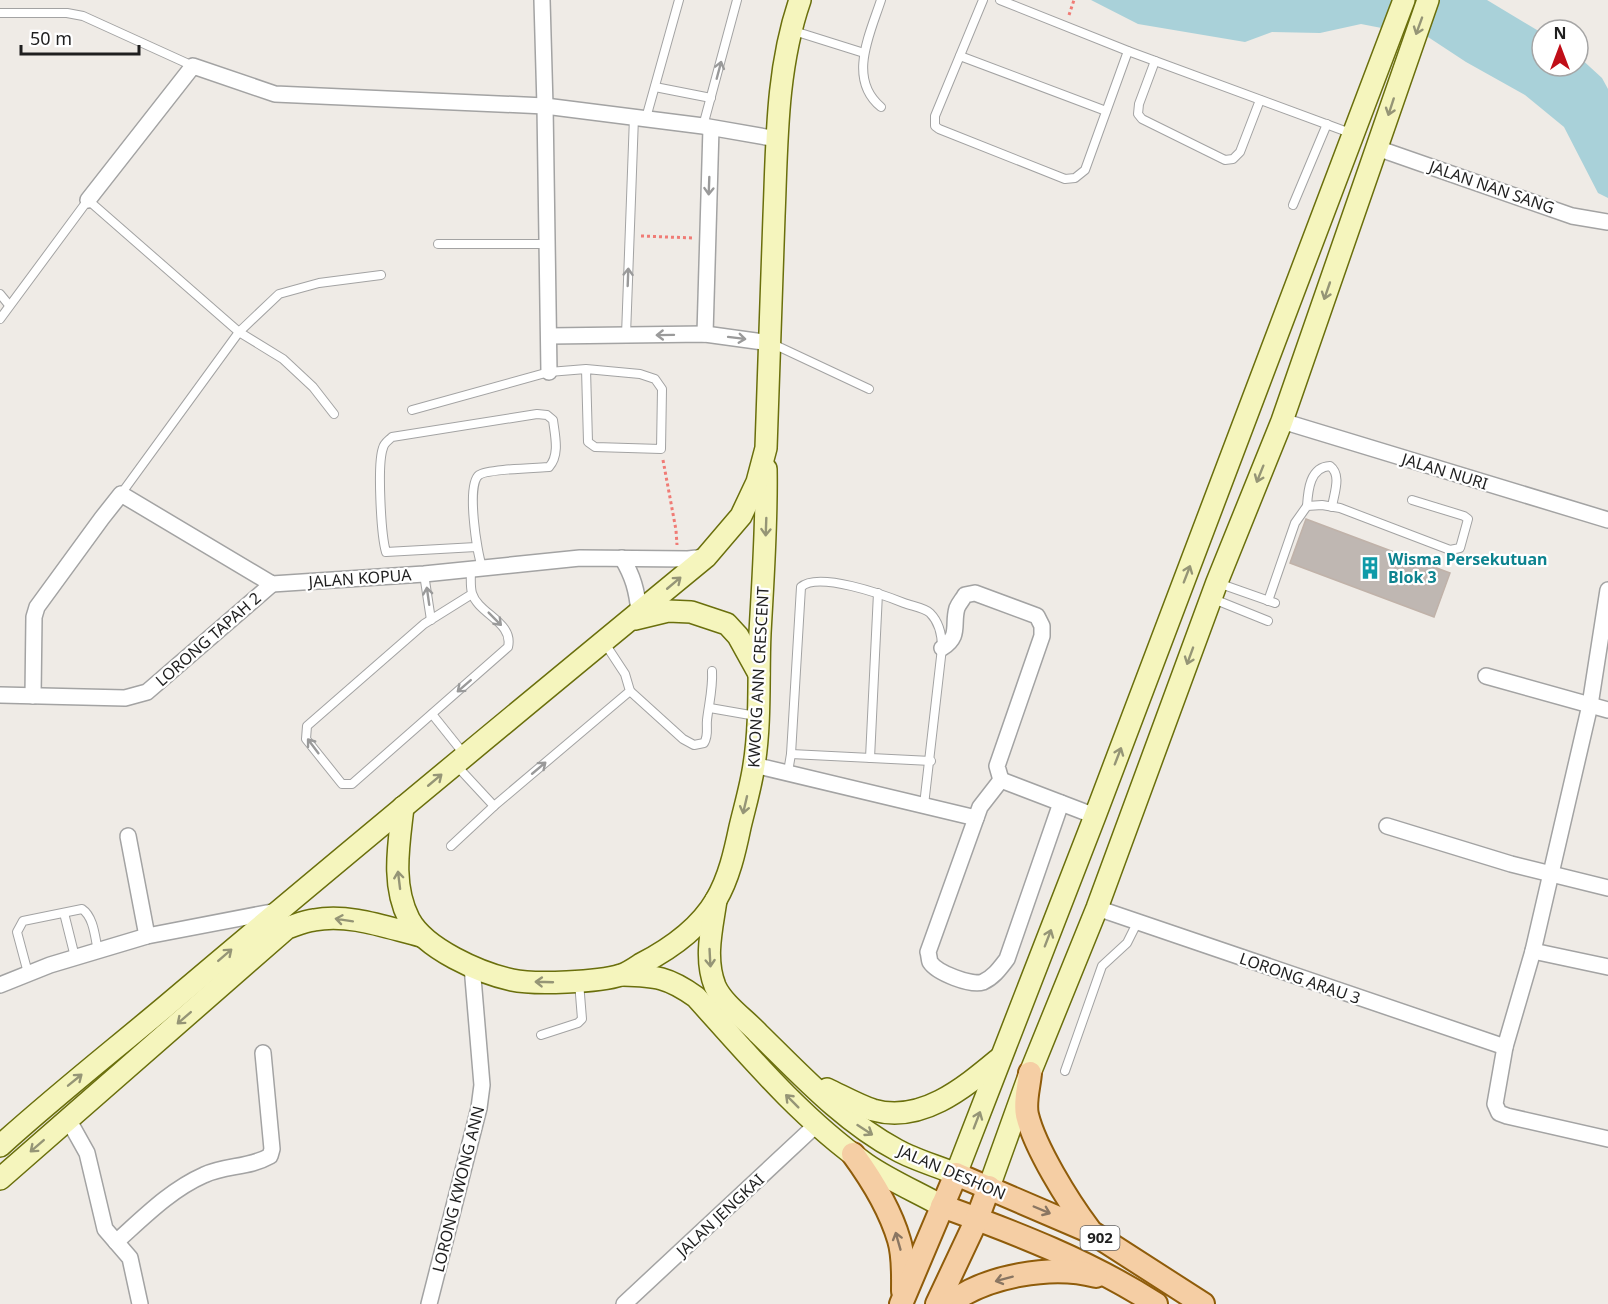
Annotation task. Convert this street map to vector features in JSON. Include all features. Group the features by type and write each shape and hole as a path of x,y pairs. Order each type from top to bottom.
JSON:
{"main road":[{"path":"0,1146 51,1099 164,1008 277,911 706,557 741,516 757,482 766,448 777,139 785,62 800,0"},
{"path":"902,1301 956,1174 1095,816 1404,0"},
{"path":"937,1304 977,1219 1030,1073 1097,908 1214,590 1282,421 1428,0"},
{"name":"KWONG ANN CRESCENT","path":"403,807 398,877 402,899 409,918 421,936 472,966 514,980 579,981 621,975 664,952 691,930 716,900 733,859 754,765 759,716 760,636 767,523 766,448"},
{"path":"634,616 668,611 691,612 721,621 738,636 760,676"},
{"name":"JALAN DESHON","path":"716,900 709,947 709,965 716,987 727,1002 805,1079 857,1124 897,1150 1091,1232 1203,1304"},
{"path":"0,1179 287,928 313,920 334,918 421,936"},
{"name":"JALAN DESHON","path":"621,975 658,976 670,980 696,997 771,1080 816,1125 868,1166 942,1206 1067,1254 1124,1283 1156,1304"},
{"path":"805,1079 872,1109 893,1114 918,1110 938,1103 1001,1057"},
{"path":"1030,1073 1026,1112 1035,1137 1068,1199 1091,1232"},
{"path":"853,1154 880,1196 900,1240 903,1266 902,1301"},
{"path":"949,1304 959,1296 988,1284 1042,1272 1090,1274 1124,1283"}],"street":[{"path":"542,0 549,372"},
{"path":"88,200 193,66 275,94 545,106 707,127 777,139"},
{"path":"705,334 708,238 707,127"},
{"name":"JALAN NAN SANG","path":"1377,148 1572,216 1608,222"},
{"path":"549,336 705,334 770,343"},
{"name":"JALAN NURI","path":"1282,421 1608,520"},
{"path":"33,696 34,617 37,607 121,494 272,584"},
{"name":"JALAN KOPUA","path":"272,584 424,574 580,558 706,557"},
{"path":"622,558 632,574 637,590 634,616"},
{"name":"LORONG TAPAH 2","path":"0,695 125,698 147,692 272,584"},
{"path":"1608,590 1590,705 1533,951 1505,1047 1495,1104 1499,1113 1508,1116 1608,1139"},
{"path":"942,648 950,643 955,634 957,607 965,595 975,593 1037,616 1042,626 1042,636 997,766 1001,780"},
{"path":"1486,676 1608,710"},
{"path":"754,765 976,818"},
{"path":"1001,780 1095,816"},
{"path":"1001,780 980,807 928,952 930,962 941,972 971,983 981,982 995,975 1007,959 1061,803"},
{"path":"1387,826 1608,888"},
{"path":"128,837 147,936"},
{"name":"LORONG ARAU 3","path":"1097,908 1505,1047"},
{"path":"0,986 28,973 75,957 147,936 277,911"},
{"path":"1533,951 1608,967"},
{"name":"LORONG KWONG ANN","path":"429,1304 479,1108 482,1085 472,966"},
{"path":"116,1242 176,1191 205,1174 255,1163 270,1156 272,1149 263,1053"},
{"path":"68,1119 87,1153 105,1229 130,1258 140,1304"},
{"name":"JALAN JENGKAI","path":"624,1304 816,1125"}],"lane":[{"path":"626,335 630,236 640,118 655,87 679,0"},
{"path":"707,127 711,98 737,0"},
{"path":"881,0 864,53 863,69 865,84 873,100 881,107"},
{"path":"983,0 936,116 935,126 1065,179 1075,178 1085,170 1128,51"},
{"path":"1000,0 1128,51 1354,134"},
{"path":"0,13 66,13 83,16 193,66"},
{"path":"791,31 864,53"},
{"path":"960,56 1106,111"},
{"path":"1155,61 1139,104 1138,114 1142,119 1225,160 1233,159 1240,152 1260,100"},
{"path":"655,87 711,98"},
{"path":"1293,204 1326,124"},
{"path":"0,319 88,200 238,332 283,359 313,387 334,414"},
{"path":"438,244 547,244"},
{"path":"121,494 238,332 279,294 319,283 381,275"},
{"path":"0,294 9,305"},
{"path":"770,343 869,389"},
{"path":"412,410 549,372 586,369 640,374 655,380 662,389 661,449 595,447 588,442 586,369"},
{"path":"472,594 431,620 307,726 306,739 342,784 352,784 508,647 509,638 504,628 472,594 477,568 476,547 471,491 479,475 489,472 549,467 554,461 556,447 553,420 547,415 537,414 403,436 392,438 385,443 382,449 380,471 386,552 476,547"},
{"path":"1214,590 1271,602 1295,523 1307,506 1308,492 1316,472 1322,466 1330,466 1335,470 1337,476 1332,507"},
{"path":"1307,506 1332,507 1450,550 1460,548 1468,519 1412,500"},
{"path":"424,574 431,620"},
{"path":"788,772 792,754 801,587 811,581 860,587 929,612 938,624 942,636 931,761 924,806"},
{"path":"1214,590 1268,621"},
{"path":"870,758 878,593"},
{"path":"603,641 625,674 630,691 683,739 694,745 704,743 706,740 712,671"},
{"path":"451,846 494,806 630,691"},
{"path":"710,708 759,716"},
{"path":"432,714 460,759 494,806"},
{"path":"792,754 931,761"},
{"path":"28,973 17,932 23,921 82,909 88,913 98,951"},
{"path":"64,913 75,957"},
{"path":"1065,1071 1102,966 1127,943 1137,923"},
{"path":"541,1035 578,1023 582,1019 579,981"}],"path":[{"path":"1065,26 1074,0"},
{"path":"630,236 708,238"},
{"path":"661,449 676,530 677,559"}],"water":[{"path":"1091,0 1487,0 1530,26 1530,78 1590,78 1590,67 1602,78 1608,89 1608,198 1598,193 1564,127 1525,95 1466,62 1428,37 1361,24 1320,33 1272,32 1245,42 1138,24"}],"building":[{"name":"Wisma Persekutuan Blok 3","path":"1306,519 1450,573 1434,617 1290,563"}],"place":[{"name":"Wisma Persekutuan Blok 3","path":"1370,568"}]}
